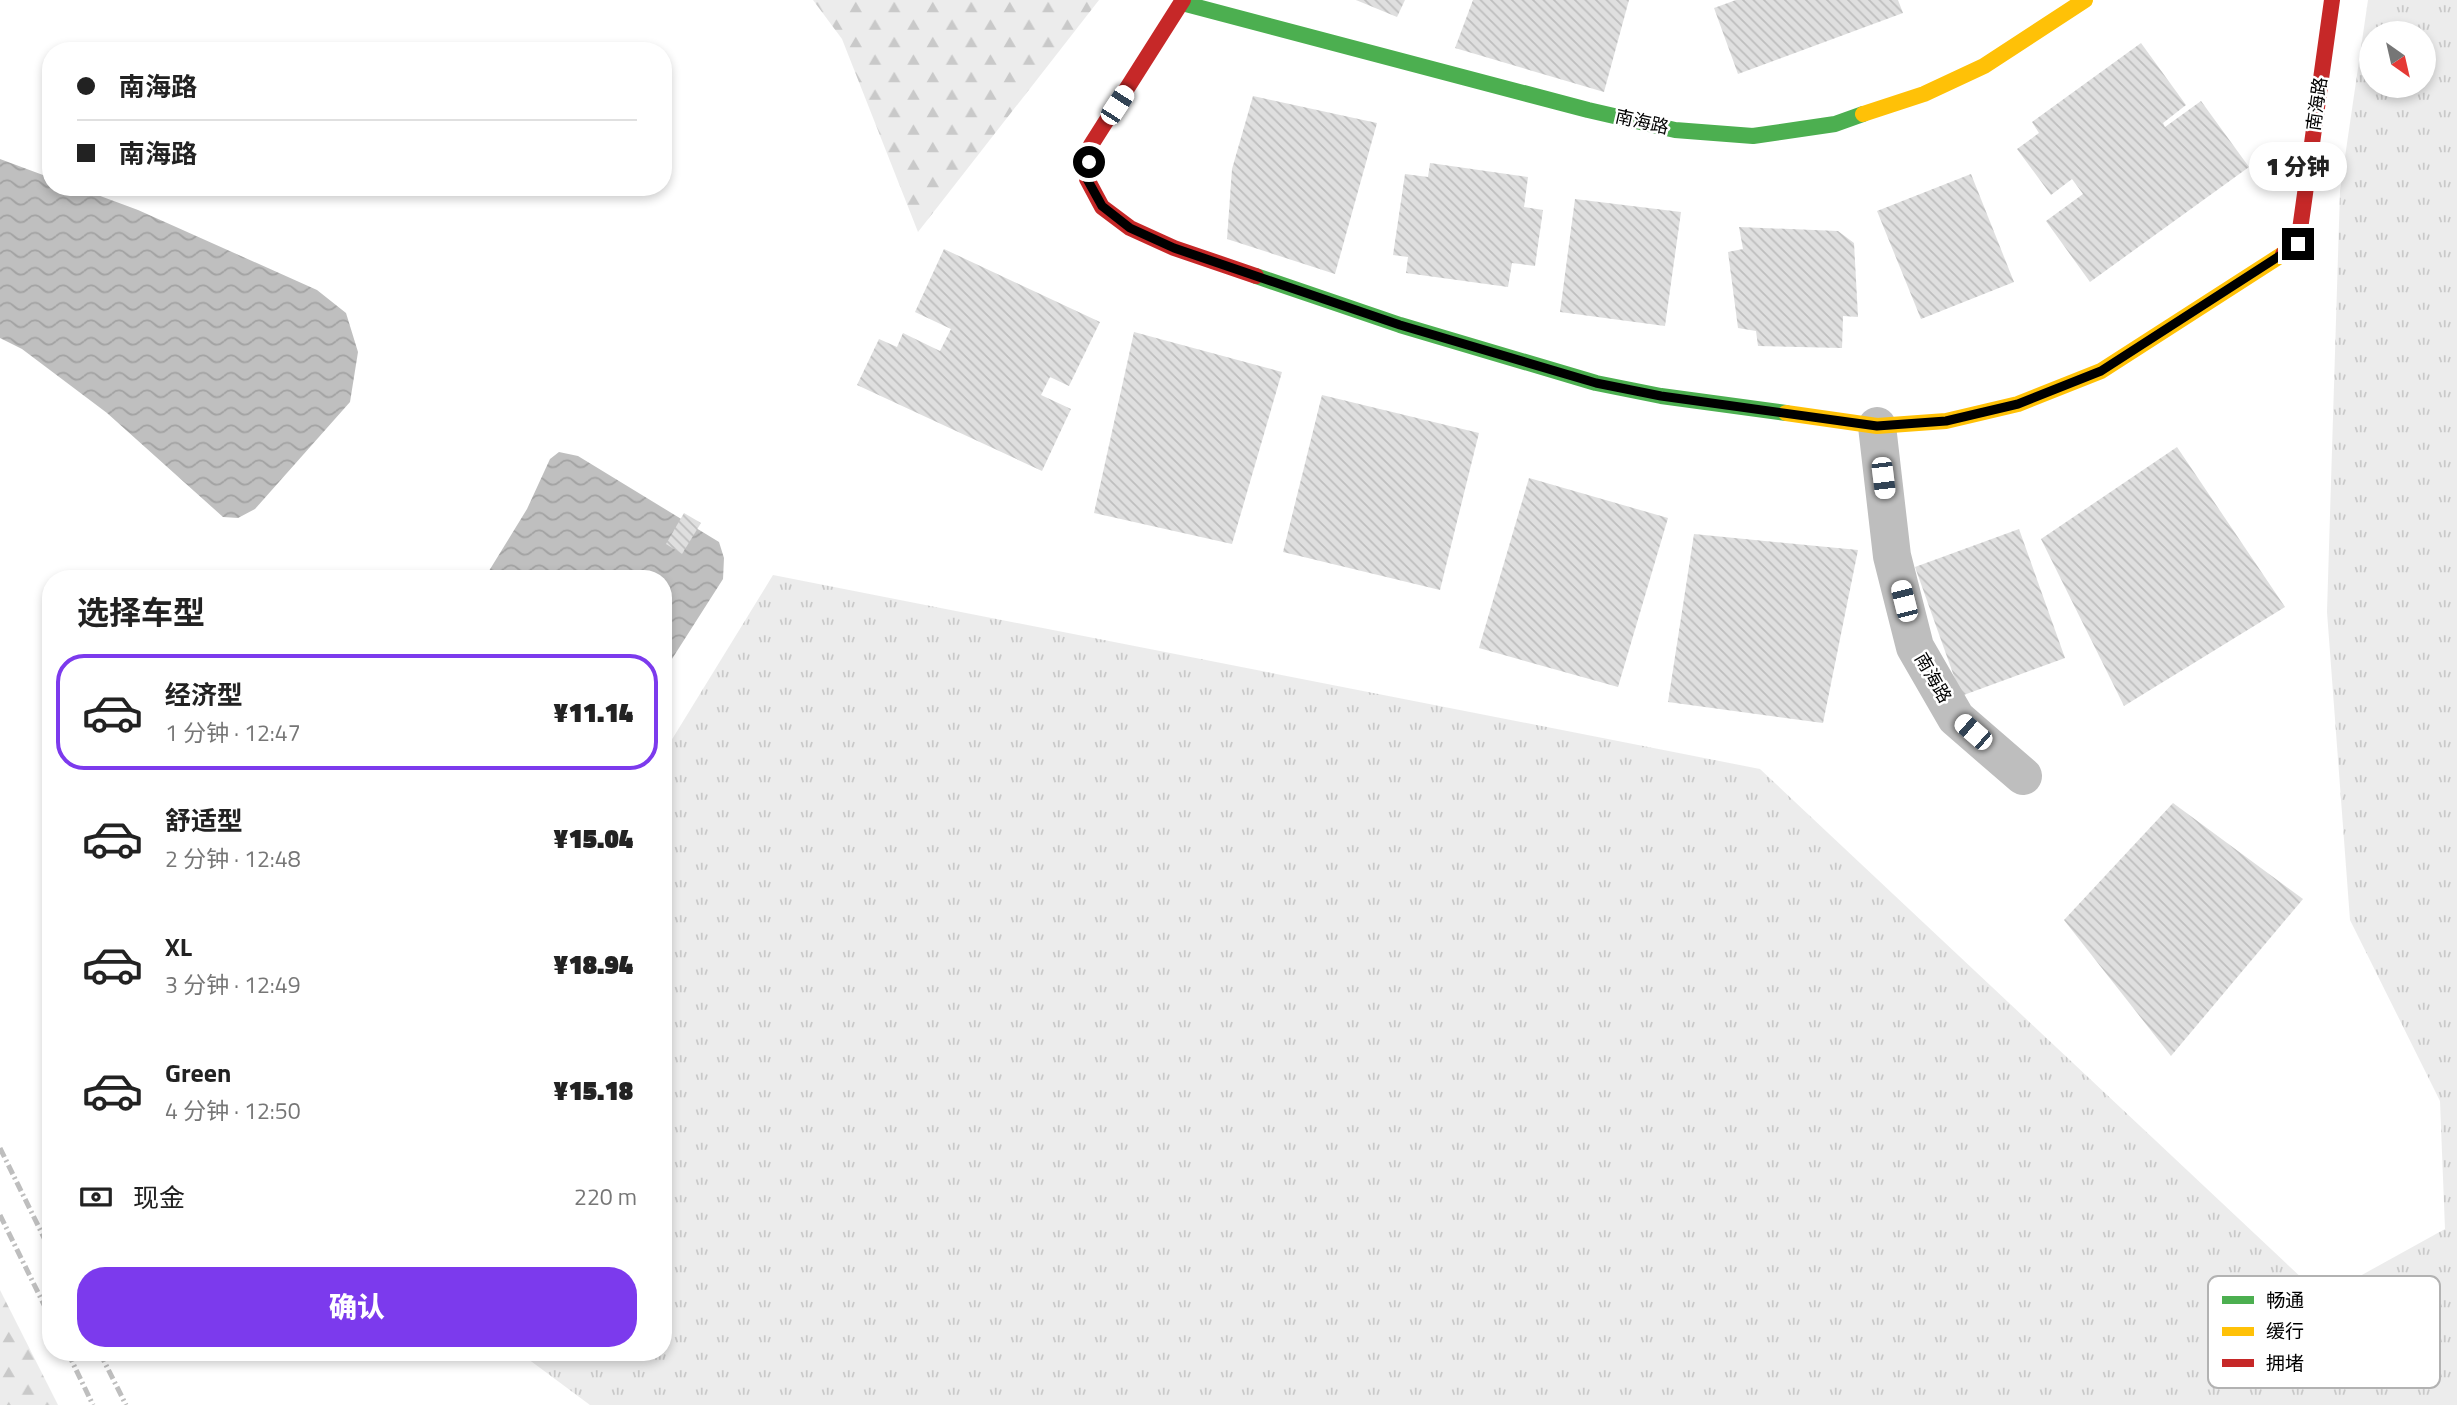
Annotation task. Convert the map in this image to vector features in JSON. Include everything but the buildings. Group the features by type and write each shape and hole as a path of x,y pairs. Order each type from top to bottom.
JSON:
{"street":[{"name":"南海路","path":"2085,0 1984,66 1924,94 1835,124 1753,136 1662,127 1182,1 1091,145 1087,179 1102,206 1130,228 1174,248 1400,325 1596,383 1661,396 1877,426 1946,421 2018,404 2101,371 2298,244 2332,0"},
{"name":"南海路","path":"1877,426 1892,556 1915,647 1956,718 2022,776"}],"green space":[{"path":"813,0 1099,0 918,232 842,39"},
{"path":"2368,0 2457,0 2457,1405 590,1405 531,1361 672,1361 672,739 773,575 1760,769 2300,1276 2208,1276 2208,1388 2440,1388 2440,1276 2360,1276 2445,1229 2440,1101 2350,920 2327,612 2340,191 2359,61 2359,98 2436,98 2436,21 2365,21"},
{"path":"0,1290 58,1405 0,1405"}],"water":[{"path":"0,159 42,175 42,196 100,196 138,210 317,290 346,313 358,352 350,402 255,509 238,518 223,517 107,413 22,349 0,338"},
{"path":"559,452 578,456 719,542 724,558 723,579 672,659 672,570 490,570 527,509 550,459"}],"railway":[{"path":"0,1148 42,1234"},
{"path":"0,1215 42,1301"},
{"path":"72,1361 93,1405"},
{"path":"104,1361 126,1405"}],"traffic: fast":[{"path":"1182,3 1588,110 1675,130 1753,136 1835,124 1863,114"},
{"path":"1256,276 1400,325 1596,383 1661,396 1786,413"}],"traffic: slow":[{"path":"1863,114 1924,94 1984,66 2085,0"},
{"path":"1786,413 1877,426 1946,421 2018,404 2101,371 2283,254"}],"traffic: jam":[{"path":"1183,0 1091,145 1087,179 1102,207 1130,228 1174,248 1256,276"},
{"path":"2283,254 2298,244 2332,0"}],"route":[{"path":"1089,162 1087,179 1102,206 1130,228 1174,248 1400,325 1596,383 1661,396 1877,426 1946,421 2018,404 2101,371 2298,244"}]}
